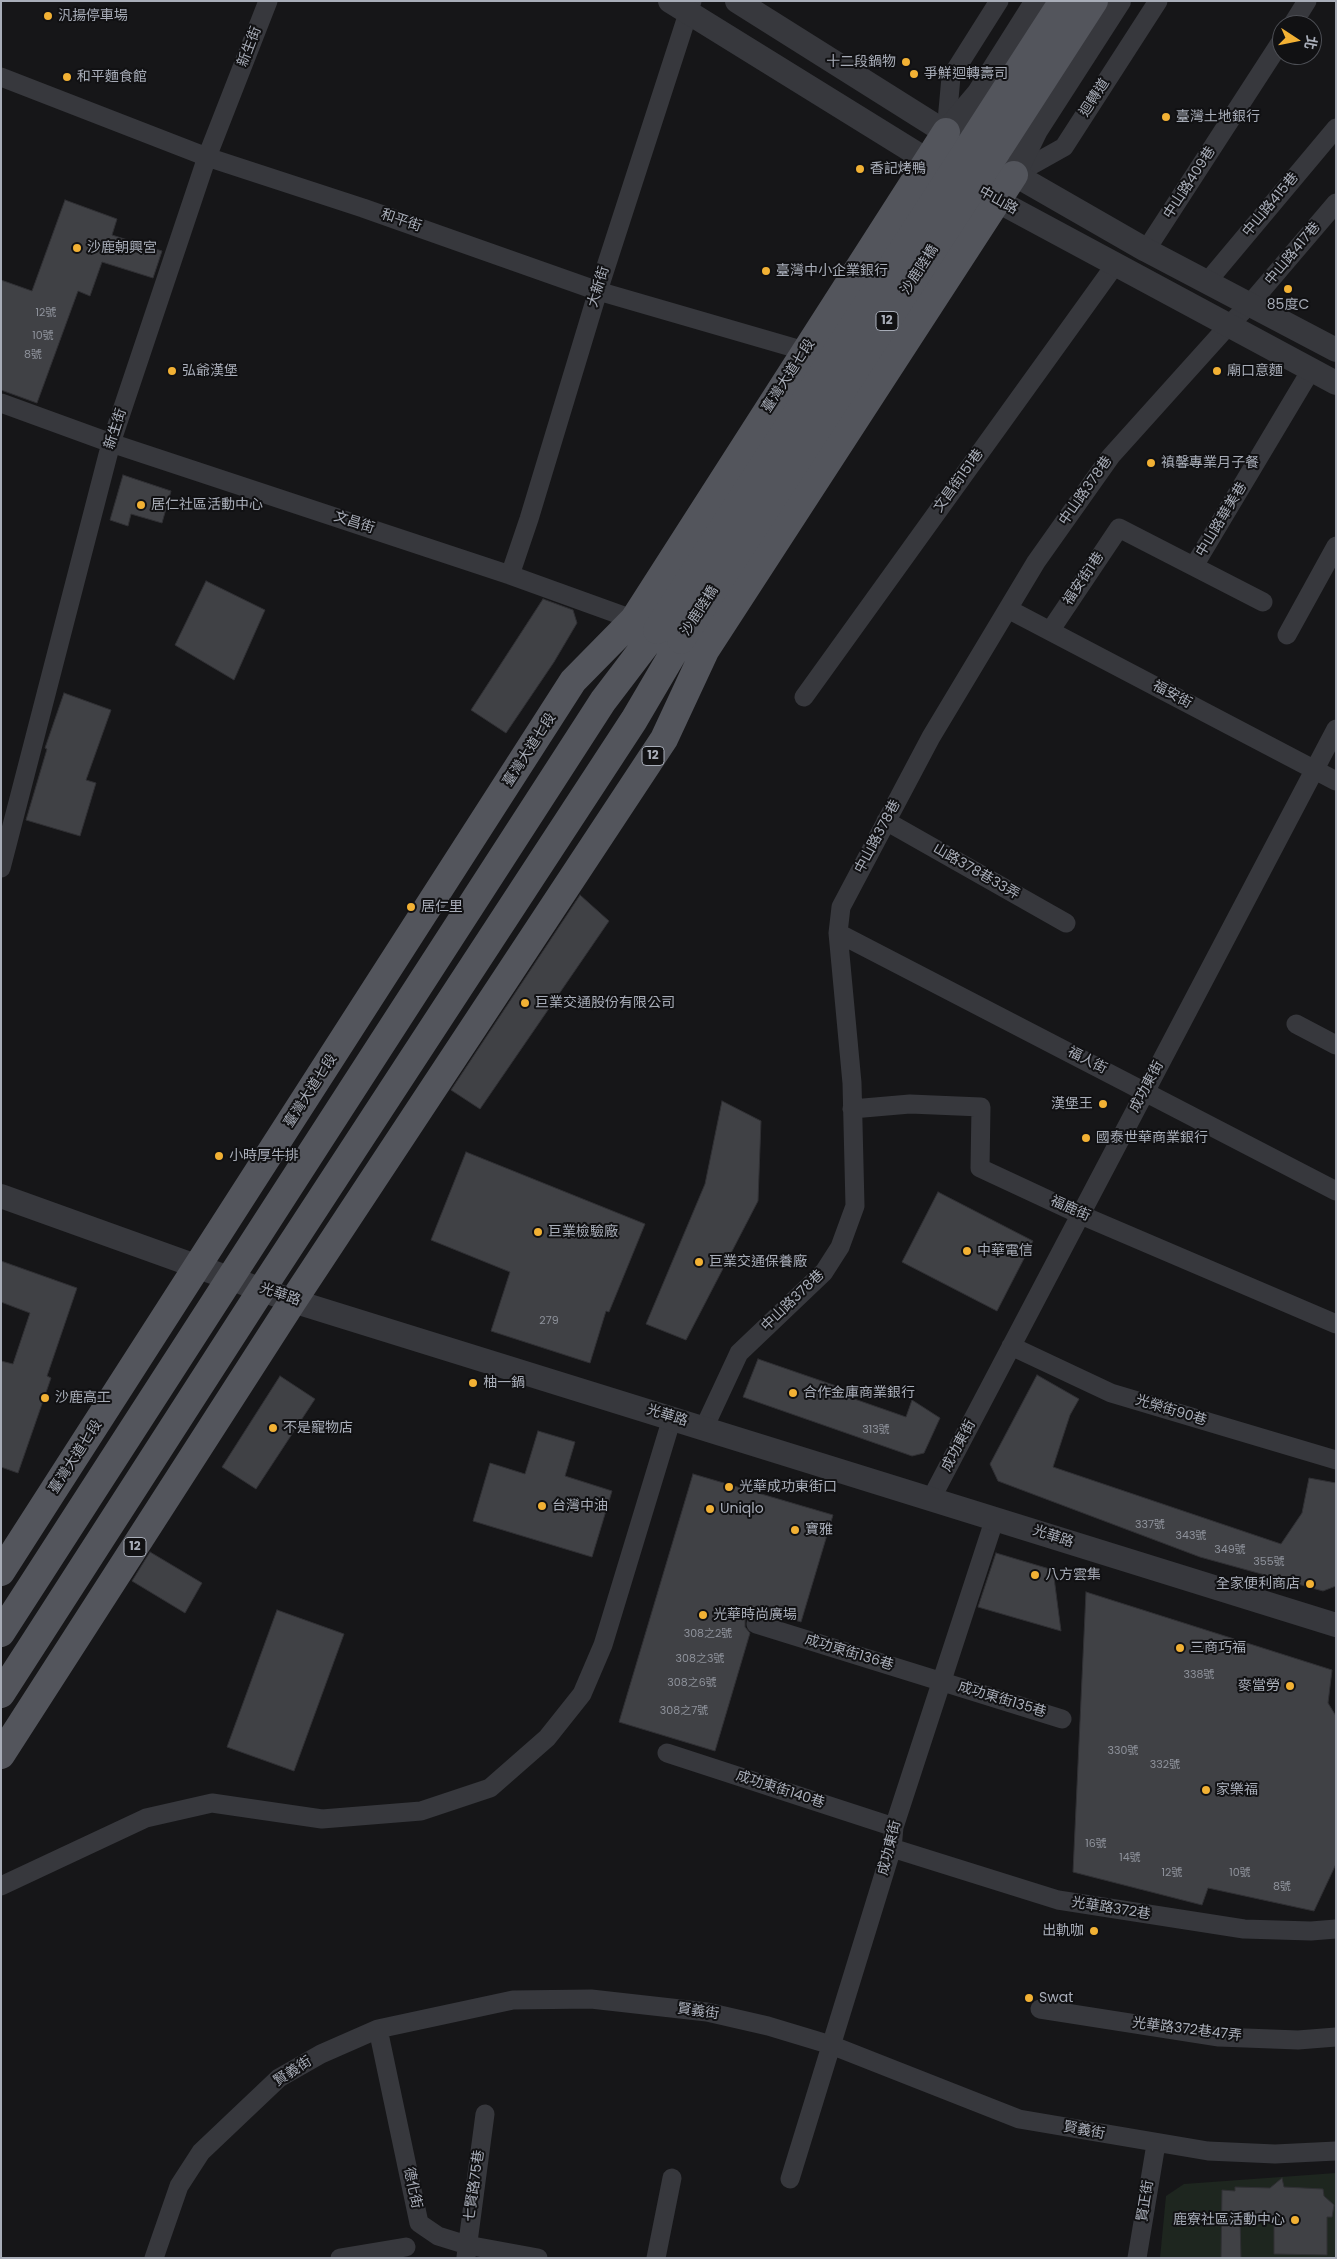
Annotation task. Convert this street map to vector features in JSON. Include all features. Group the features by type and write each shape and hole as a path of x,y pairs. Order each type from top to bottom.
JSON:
{"main road":[{"name":"沙鹿陸橋","path":"669,635 1063,1"},
{"name":"沙鹿陸橋","path":"669,635 1094,1"},
{"name":"臺灣大道七段","path":"1,1694 262,1289 634,720 669,635 805,351 946,132"},
{"name":"臺灣大道七段","path":"1,1633 604,701 669,635 997,201 1014,175"},
{"name":"臺灣大道七段","path":"1,1572 573,681 669,635"},
{"name":"臺灣大道七段","path":"1,1755 268,1339 664,739 669,635"},
{"path":"262,1289 268,1339"}],"street":[{"name":"新生街","path":"1,868 9,804 110,443 207,157 268,1"},
{"path":"738,1 1014,175 1146,250 1336,350"},
{"path":"946,132 951,77 999,1"},
{"path":"946,132 978,93 1037,1"},
{"path":"1014,175 1036,130 1120,1"},
{"name":"迴轉道","path":"1014,175 1064,147 1158,1"},
{"path":"1298,15 1307,1"},
{"name":"中山路","path":"684,5 927,161 997,201 1336,383"},
{"name":"大新街","path":"510,575 529,519 684,5"},
{"name":"中山路409巷","path":"1146,250 1272,55"},
{"name":"和平街","path":"1,77 207,157 372,211 598,291 805,351"},
{"name":"中山路415巷","path":"1207,282 1336,128"},
{"name":"中山路417巷","path":"1249,305 1336,203"},
{"name":"文昌街151巷","path":"804,697 1115,265"},
{"name":"中山路378巷","path":"704,1428 739,1353 824,1272 840,1246 855,1206 852,1083 838,933 841,906 931,737 1036,562 1110,456 1249,305"},
{"name":"中山路華美巷","path":"1194,566 1311,370"},
{"name":"文昌街","path":"1,403 110,443 510,575 669,635"},
{"name":"中山路華美巷","path":"1119,528 1263,602"},
{"name":"福安街1巷","path":"1050,630 1119,528"},
{"path":"1286,635 1336,546"},
{"name":"福安街","path":"1008,610 1050,630 1336,781"},
{"name":"成功東街","path":"931,1499 1336,729"},
{"name":"山路378巷33弄","path":"886,821 1066,923"},
{"name":"福人街","path":"838,933 1336,1191"},
{"path":"1296,1024 1336,1045"},
{"name":"福鹿街","path":"852,1109 910,1104 981,1107 980,1168 1080,1215 1336,1324"},
{"name":"光華路","path":"1,1196 293,1301 1336,1626"},
{"name":"光榮街90巷","path":"1011,1346 1111,1393 1336,1460"},
{"path":"1,1886 146,1818 212,1803 322,1819 421,1811 490,1788 547,1738 582,1694 603,1646 672,1418"},
{"name":"成功東街","path":"790,2180 892,1848 894,1827 994,1518"},
{"name":"成功東街136巷","path":"756,1624 942,1682"},
{"name":"成功東街135巷","path":"942,1682 1062,1719"},
{"name":"成功東街140巷","path":"667,1753 894,1827"},
{"name":"光華路372巷","path":"892,1848 1058,1900 1244,1929 1312,1931 1336,1929"},
{"name":"賢義街","path":"154,2258 179,2186 201,2152 279,2078 321,2054 378,2029 513,2000 591,1999 707,2012 768,2026 831,2045 1019,2119 1156,2144 1208,2151 1275,2154 1336,2152"},
{"name":"光華路372巷47弄","path":"1040,2009 1219,2037 1298,2040 1336,2038"},
{"name":"德化街","path":"378,2029 419,2223 428,2229"},
{"name":"七賢路75巷","path":"467,2251 485,2114"},
{"name":"賢正街","path":"1137,2258 1156,2144"},
{"path":"656,2258 672,2178"},
{"path":"340,2258 404,2253 428,2229 467,2251 538,2258"}],"shaded area":[{"path":"1336,2173 1336,2258 1160,2258 1166,2196 1184,2184"}],"building":[{"path":"65,200 117,219 112,235 162,251 153,278 102,262 90,296 78,291 37,403 1,390 1,280 32,291"},
{"name":"居仁社區活動中心","path":"123,475 171,491 162,523 131,514 128,526 110,520"},
{"path":"206,581 265,610 234,680 175,645"},
{"path":"543,599 573,610 577,623 554,662 506,733 471,710"},
{"path":"64,693 111,710 86,780 96,783 80,836 26,820 47,749 45,748"},
{"name":"巨業交通股份有限公司","path":"580,895 609,921 480,1109 451,1090"},
{"name":"巨業交通保養廠","path":"722,1101 761,1121 758,1201 686,1340 646,1324 705,1184"},
{"name":"巨業檢驗廠","path":"466,1152 645,1224 609,1312 606,1311 590,1363 491,1331 510,1272 431,1240"},
{"name":"中華電信","path":"938,1192 1033,1241 997,1311 902,1262"},
{"path":"1,1261 77,1288 47,1376 51,1378 18,1473 1,1467 1,1361 13,1364 30,1313 1,1302"},
{"path":"758,1359 842,1388 840,1394 906,1417 912,1400 940,1418 924,1453 912,1456 743,1397"},
{"path":"1037,1375 1079,1399 1070,1415 1053,1467 1281,1544 1302,1513 1309,1478 1336,1483 1336,1586 1323,1591 1200,1557 998,1481 990,1464"},
{"path":"280,1376 315,1399 256,1489 222,1467"},
{"name":"台灣中油","path":"538,1431 575,1442 565,1476 612,1491 592,1557 473,1521 490,1463 525,1474"},
{"name":"光華時尚廣場","path":"693,1474 833,1515 801,1622 757,1608 755,1613 749,1615 745,1620 745,1627 750,1633 715,1751 619,1722"},
{"path":"150,1552 202,1583 185,1613 132,1581"},
{"path":"996,1553 1053,1570 1061,1631 978,1607"},
{"name":"家樂福","path":"1086,1592 1332,1670 1328,1703 1336,1716 1336,1864 1314,1911 1208,1888 1202,1905 1073,1872"},
{"path":"277,1610 344,1634 294,1771 227,1747"},
{"name":"鹿寮社區活動中心","path":"1282,2178 1284,2187 1323,2189 1324,2196 1334,2205 1332,2217 1327,2217 1327,2255 1274,2254 1274,2221 1240,2219 1241,2258 1221,2258 1222,2190 1235,2191 1235,2187 1270,2188"}],"place":[{"name":"汎揚停車場","path":"48,16"},
{"name":"十二段鍋物","path":"906,62"},
{"name":"爭鮮迴轉壽司","path":"914,74"},
{"name":"和平麵食館","path":"67,77"},
{"name":"臺灣土地銀行","path":"1166,117"},
{"name":"香記烤鴨","path":"860,169"},
{"name":"沙鹿朝興宮","path":"77,248"},
{"name":"臺灣中小企業銀行","path":"766,271"},
{"name":"85度C","path":"1288,289"},
{"name":"弘爺漢堡","path":"172,371"},
{"name":"廟口意麵","path":"1217,371"},
{"name":"禛馨專業月子餐","path":"1151,463"},
{"name":"居仁社區活動中心","path":"141,505"},
{"name":"居仁里","path":"411,907"},
{"name":"巨業交通股份有限公司","path":"525,1003"},
{"name":"漢堡王","path":"1103,1104"},
{"name":"國泰世華商業銀行","path":"1086,1138"},
{"name":"小時厚牛排","path":"219,1156"},
{"name":"巨業檢驗廠","path":"538,1232"},
{"name":"中華電信","path":"967,1251"},
{"name":"巨業交通保養廠","path":"699,1262"},
{"name":"柚一鍋","path":"473,1383"},
{"name":"合作金庫商業銀行","path":"793,1393"},
{"name":"沙鹿高工","path":"45,1398"},
{"name":"不是寵物店","path":"273,1428"},
{"name":"光華成功東街口","path":"729,1487"},
{"name":"台灣中油","path":"542,1506"},
{"name":"Uniqlo","path":"710,1509"},
{"name":"寶雅","path":"795,1530"},
{"name":"八方雲集","path":"1035,1575"},
{"name":"全家便利商店","path":"1310,1584"},
{"name":"光華時尚廣場","path":"703,1615"},
{"name":"三商巧福","path":"1180,1648"},
{"name":"麥當勞","path":"1290,1686"},
{"name":"家樂福","path":"1206,1790"},
{"name":"出軌咖","path":"1094,1931"},
{"name":"Swat","path":"1029,1998"},
{"name":"鹿寮社區活動中心","path":"1295,2220"}]}
